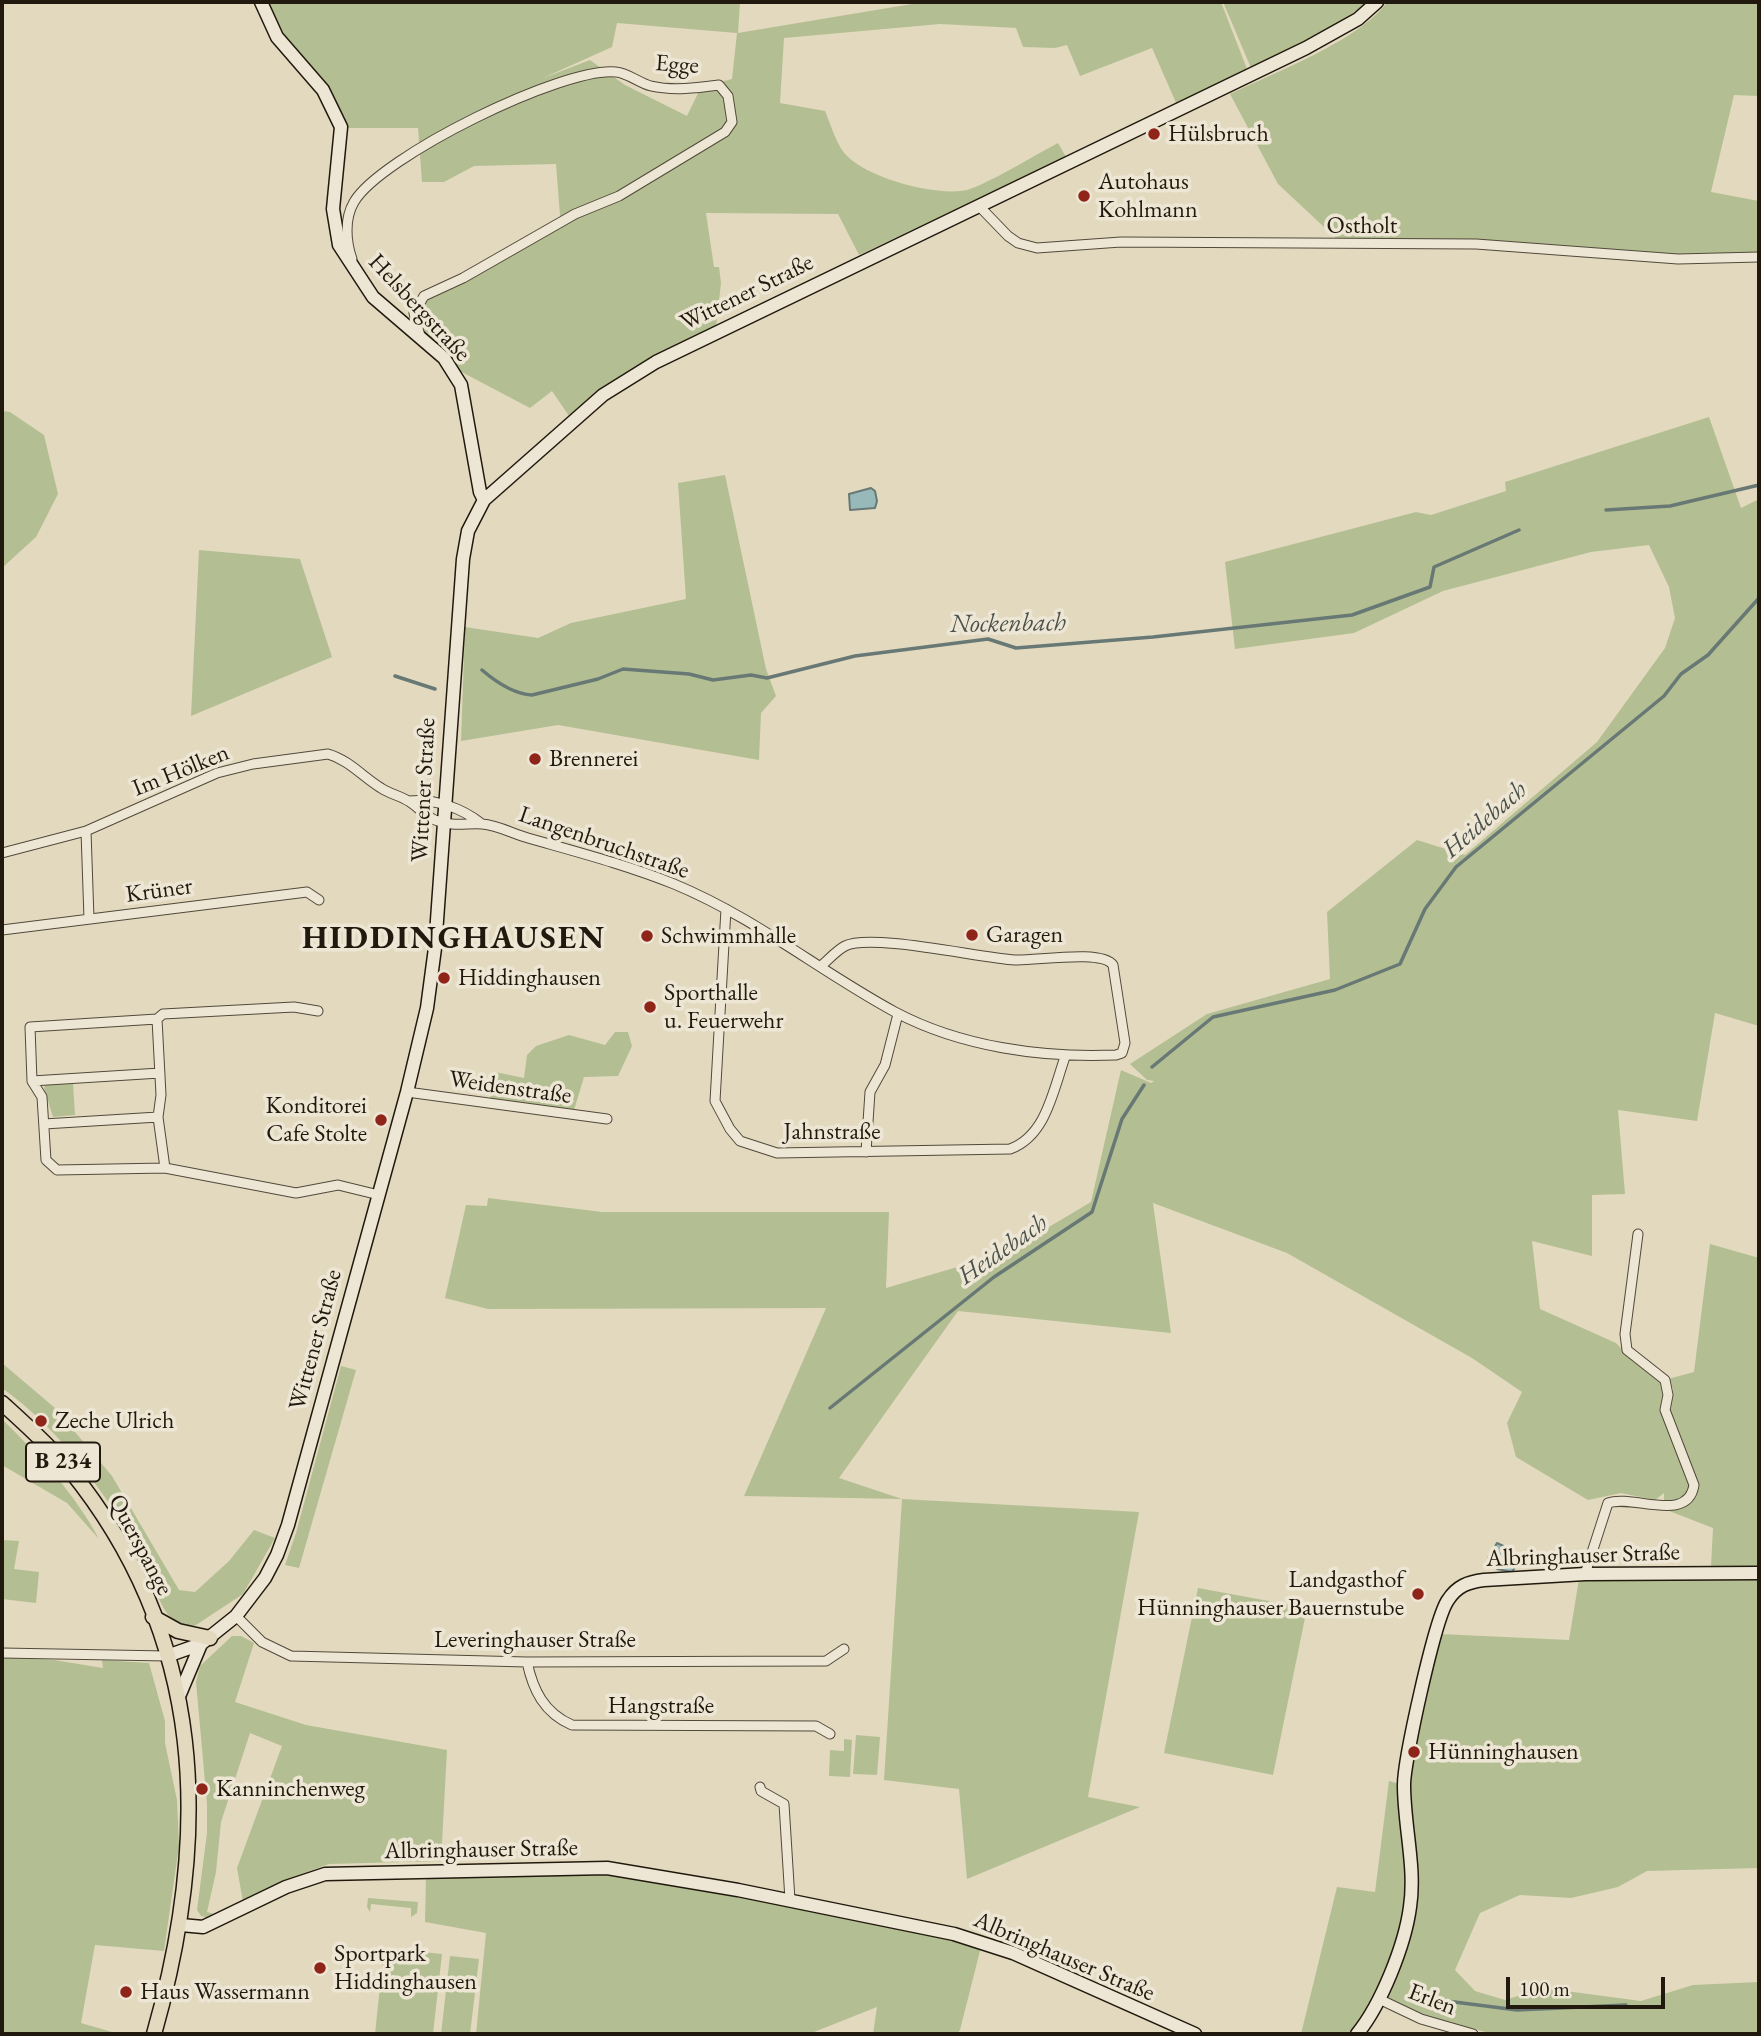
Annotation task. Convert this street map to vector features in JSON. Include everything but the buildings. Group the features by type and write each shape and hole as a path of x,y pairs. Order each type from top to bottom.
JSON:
{"main road":[{"name":"Querspange","path":"2,1402 44,1442 77,1481 113,1531 153,1617 167,1656"},
{"path":"153,1617 178,1631 206,1641"},
{"name":"B 234","path":"155,2034 181,1925 191,1825 185,1728 180,1695 167,1656"}],"street":[{"name":"Helsbergstraße","path":"261,2 277,37 323,90 341,127 333,209 339,245 362,283 444,358 461,385 480,492 484,500"},
{"name":"Wittener Straße","path":"167,1656 206,1641 236,1616 265,1578 288,1525 379,1195 407,1092 432,980 463,559 468,531 484,500 603,395 656,362 1306,48 1358,19 1377,2"},
{"name":"Egge","path":"362,283 349,251 347,232 354,201 381,176 439,136 496,108 594,74 617,72 650,86 693,89 719,85 728,96 732,122 725,132 619,196 575,214 473,273 424,296 414,313 421,339"},
{"name":"Ostholt","path":"979,206 1008,236 1018,243 1037,248 1121,242 1476,244 1678,259 1759,257"},
{"name":"Im Hölken","path":"2,853 86,831 217,773 253,764 321,754 339,757 381,789 409,801 421,812 444,823"},
{"name":"Im Hölken","path":"409,801 423,799 445,806"},
{"name":"Langenbruchstraße","path":"445,806 469,814 482,824"},
{"name":"Langenbruchstraße","path":"444,823 482,824 618,863 675,884 785,942 821,966 898,1013 972,1042 1065,1057 1122,1053 1125,1043 1113,965 1109,959 1101,956 1023,960 980,958 873,942 844,946 821,966"},
{"path":"86,831 89,919"},
{"name":"Krüner","path":"2,930 307,892 319,900"},
{"name":"Jahnstraße","path":"726,909 715,1101 730,1129 740,1141 755,1148 777,1153 986,1152 1024,1144 1037,1132 1065,1057"},
{"path":"318,1012 294,1007 163,1014 157,1019 30,1027 32,1081 41,1097 46,1160 57,1171 166,1168 296,1193 338,1185 379,1195"},
{"path":"866,1152 870,1092 885,1065 898,1013"},
{"path":"157,1019 160,1073 158,1117 166,1168"},
{"path":"32,1081 160,1073"},
{"name":"Weidenstraße","path":"407,1092 607,1119"},
{"path":"44,1124 158,1117"},
{"path":"1585,1574 1608,1503 1617,1500 1666,1506 1684,1504 1693,1496 1694,1485 1665,1410 1668,1395 1665,1380 1627,1350 1625,1334 1638,1234"},
{"name":"Albringhauser Straße","path":"1357,2034 1379,1998 1405,1934 1411,1878 1404,1782 1439,1622 1447,1601 1469,1582 1585,1574 1759,1573"},
{"name":"Leveringhauser Straße","path":"236,1616 262,1642 291,1656 527,1662 826,1661 844,1649"},
{"path":"180,1695 206,1641"},
{"path":"2,1653 167,1656"},
{"name":"Hangstraße","path":"527,1662 538,1697 559,1719 572,1725 816,1726 830,1734"},
{"path":"760,1787 761,1791 784,1804 790,1900"},
{"name":"Albringhauser Straße","path":"181,1925 203,1927 286,1887 325,1874 607,1868 790,1900 954,1934 1013,1953 1195,2034"},
{"name":"Erlen","path":"1379,1998 1421,2019 1473,2034"}],"green space":[{"path":"265,2 740,2 738,33 924,2 1221,2 1247,69 1177,105 1152,48 1080,76 1067,45 1055,48 1023,47 1016,28 940,24 784,38 780,103 825,111 842,150 851,160 881,176 919,188 967,190 999,176 1058,143 1066,157 859,255 838,214 706,213 714,267 719,267 721,283 716,327 611,384 569,416 552,391 530,408 456,369 423,335 417,311 425,300 561,228 556,164 474,166 444,182 422,182 418,128 345,128 282,38","holes":["617,23 737,33 732,79 701,87 687,116 625,85 590,60 541,79 612,47"]},
{"path":"1223,2 1369,2 1338,23 1251,68"},
{"path":"1387,2 1759,2 1759,96 1734,95 1711,192 1759,201 1759,255 1680,257 1339,241 1278,184 1230,94 1337,42 1374,16"},
{"path":"2,411 10,412 44,435 58,494 36,537 2,568"},
{"path":"1709,417 1741,508 1759,499 1759,1026 1715,1013 1697,1121 1618,1110 1625,1194 1592,1195 1592,1256 1532,1241 1540,1309 1616,1343 1630,1358 1663,1382 1663,1411 1669,1414 1673,1389 1668,1379 1694,1372 1710,1244 1759,1258 1759,1567 1711,1567 1713,1528 1664,1509 1664,1493 1655,1500 1621,1493 1588,1500 1516,1457 1507,1423 1522,1392 1472,1358 1287,1253 1153,1203 1171,1333 958,1311 839,1478 902,1499 744,1496 826,1308 488,1309 445,1298 466,1205 487,1206 488,1198 602,1212 889,1212 886,1288 1005,1253 1091,1202 1121,1070 1151,1083 1154,1081 1147,1080 1130,1064 1207,1014 1330,979 1327,912 1417,840 1465,855 1597,742 1665,648 1675,618 1669,587 1649,545 1591,552 1443,591 1354,633 1235,649 1225,562 1416,512 1431,515 1506,491 1505,482"},
{"path":"725,475 766,669 776,696 761,713 759,760 558,725 461,741 465,627 538,638 571,623 686,599 678,483"},
{"path":"199,550 300,559 332,657 191,716"},
{"path":"615,1032 628,1032 632,1046 618,1076 584,1077 574,1110 490,1099 495,1072 524,1078 527,1055 536,1046 569,1035 605,1045"},
{"path":"47,1082 73,1083 75,1115 53,1117 44,1088"},
{"path":"2,1363 55,1408 112,1476 179,1590 195,1592 229,1561 254,1530 275,1538 243,1594 196,1625 184,1626 171,1618 160,1602 142,1556 81,1464 44,1423 2,1388"},
{"path":"341,1366 356,1370 299,1568 285,1565 296,1533"},
{"path":"2,1419 67,1490 99,1539 67,1503 2,1465"},
{"path":"902,1499 1139,1512 1088,1797 1140,1807 967,1879 959,1789 884,1780"},
{"path":"2,1540 19,1541 14,1569 39,1572 36,1603 2,1599"},
{"path":"1759,1578 1759,1868 1647,1871 1618,1887 1571,1898 1520,1895 1480,1913 1455,1970 1475,1991 1505,2000 1543,1988 1641,2001 1693,1985 1759,1982 1759,2034 1493,2034 1414,2013 1375,1995 1351,2034 1301,2034 1337,1887 1375,1892 1389,1781 1400,1784 1411,1764 1440,1634 1569,1640 1579,1579"},
{"path":"1198,1588 1307,1608 1273,1775 1164,1753"},
{"path":"232,1636 241,1636 254,1643 235,1702 306,1725 447,1750 441,1861 329,1864 288,1879 243,1902 237,1868 282,1746 250,1733 221,1822 216,1872 207,1912 214,1914 224,1911 212,1919 201,1916 197,1910 207,1833 207,1804 196,1682 200,1666"},
{"path":"2,1657 54,1660 103,1668 102,1660 149,1663 165,1721 165,1743 177,1800 179,1846 164,1951 95,1945 81,2023 119,2034 2,2034"},
{"path":"856,1735 880,1737 877,1775 853,1774"},
{"path":"844,1739 852,1740 850,1777 829,1776 830,1750 844,1751"},
{"path":"597,1873 938,1933 981,1947 960,2030 957,2034 873,2034 877,2007 809,2034 476,2034 486,1933 425,1922 426,1876"},
{"path":"368,1898 418,1902 417,1913 411,1917 411,1908 371,1904 370,1912 367,1907"},
{"path":"384,1948 442,1954 433,2034 375,2034"},
{"path":"450,1956 479,1959 470,2034 441,2034"}],"water":[{"path":"871,488 875,491 877,501 875,508 850,510 849,494"},
{"path":"1497,1543 1512,1550 1520,1560 1512,1572 1497,1569 1488,1558"}],"waterway":[{"name":"Nockenbach","path":"1606,510 1670,506 1759,485"},
{"name":"Nockenbach","path":"482,670 505,687 532,695 598,679 623,669 689,674 713,680 751,675 767,678 855,656 988,639 1016,648 1153,637 1352,615 1430,587 1434,567 1519,530"},
{"name":"Heidebach","path":"1152,1067 1213,1017 1335,990 1400,964 1425,909 1456,867 1664,696 1681,674 1708,655 1759,598"},
{"name":"Nockenbach","path":"395,676 435,689"},
{"name":"Heidebach","path":"830,1408 994,1277 1092,1212 1122,1119 1144,1085"},
{"path":"1431,1999 1517,2010 1626,2005"}],"place":[{"name":"Hülsbruch","path":"1154,134"},
{"name":"Autohaus Kohlmann","path":"1084,196"},
{"name":"Brennerei","path":"535,759"},
{"name":"Garagen","path":"972,935"},
{"name":"Schwimmhalle","path":"647,936"},
{"name":"Hiddinghausen","path":"444,978"},
{"name":"Sporthalle u. Feuerwehr","path":"650,1007"},
{"name":"Konditorei Cafe Stolte","path":"381,1120"},
{"name":"Zeche Ulrich","path":"41,1421"},
{"name":"Landgasthof Hünninghauser Bauernstube","path":"1418,1594"},
{"name":"Hünninghausen","path":"1414,1752"},
{"name":"Kanninchenweg","path":"202,1789"},
{"name":"Sportpark Hiddinghausen","path":"320,1968"},
{"name":"Haus Wassermann","path":"126,1992"}],"district":[{"name":"HIDDINGHAUSEN","path":"454,939"}]}
